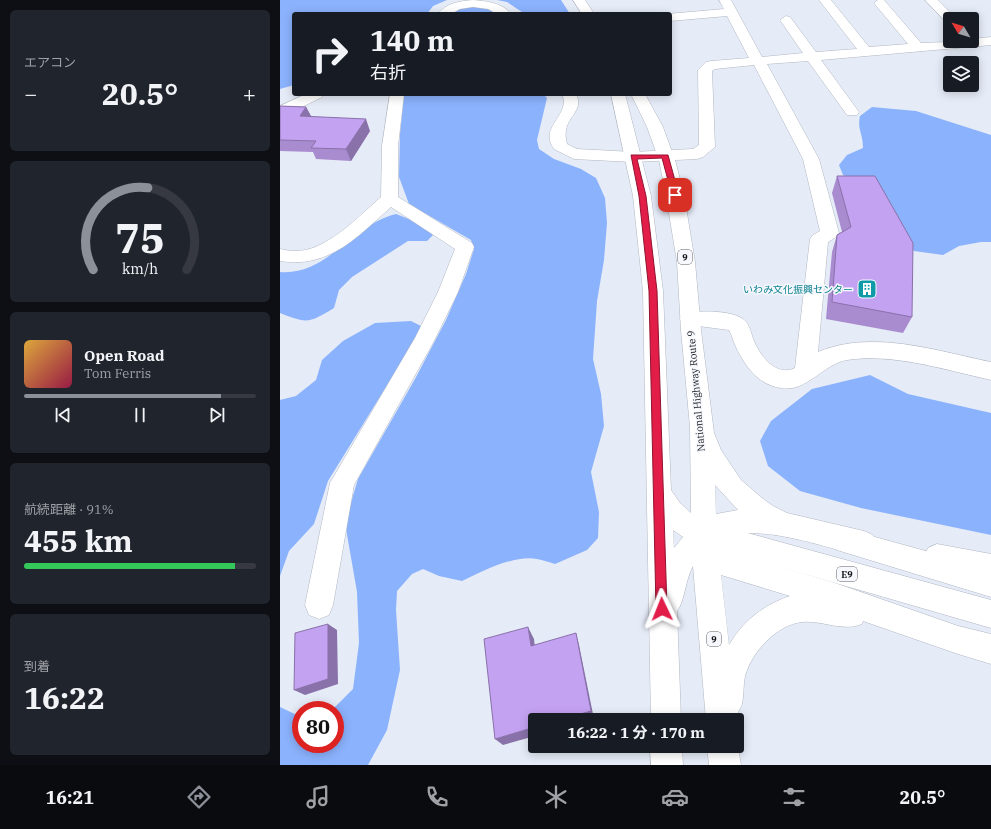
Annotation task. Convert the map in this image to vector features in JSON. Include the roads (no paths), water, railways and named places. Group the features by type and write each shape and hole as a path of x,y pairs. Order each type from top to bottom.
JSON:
{"main road":[{"path":"579,0 587,12"},
{"path":"725,0 811,159 830,232 819,239 805,373"},
{"path":"825,0 867,53"},
{"path":"931,0 943,12"},
{"path":"446,12 450,7 476,2 490,5 502,12"},
{"path":"880,3 918,48"},
{"path":"672,17 731,12"},
{"path":"786,20 852,112"},
{"path":"570,96 572,101 570,110 558,130 560,146 574,154 634,157 697,154 708,148 704,70 711,65 982,44"},
{"path":"280,110 289,108 313,96"},
{"path":"390,198 389,182 391,135 397,96"},
{"path":"619,96 642,196 653,291 666,713"},
{"name":"National Highway Route 9","path":"639,96 655,127 665,156 675,195 685,255 690,319 702,427 699,547 720,713"},
{"path":"280,255 298,258 310,256 335,245 390,198"},
{"path":"319,605 342,483 424,341 448,292 465,247 390,198"},
{"path":"690,319 734,323 740,328 745,343 754,359 766,373 779,380 789,380 805,373 827,358 865,350 907,354 991,371"},
{"path":"702,427 706,442 717,465 732,488 742,498 763,514 793,526"},
{"path":"658,484 666,506 684,525 699,547"},
{"path":"664,682 669,596 673,580 699,547 729,522 771,522 793,526 991,583"},
{"path":"659,524 674,542 699,547 958,640"},
{"path":"846,541 991,566"},
{"name":"E9","path":"699,547 991,614"},
{"path":"727,713 730,678 740,654 756,632 768,619 789,610 806,608 827,609 991,649"},
{"path":"666,753 667,765"}],"place":[{"name":"いわみ文化振興センター","path":"867,289"}]}
